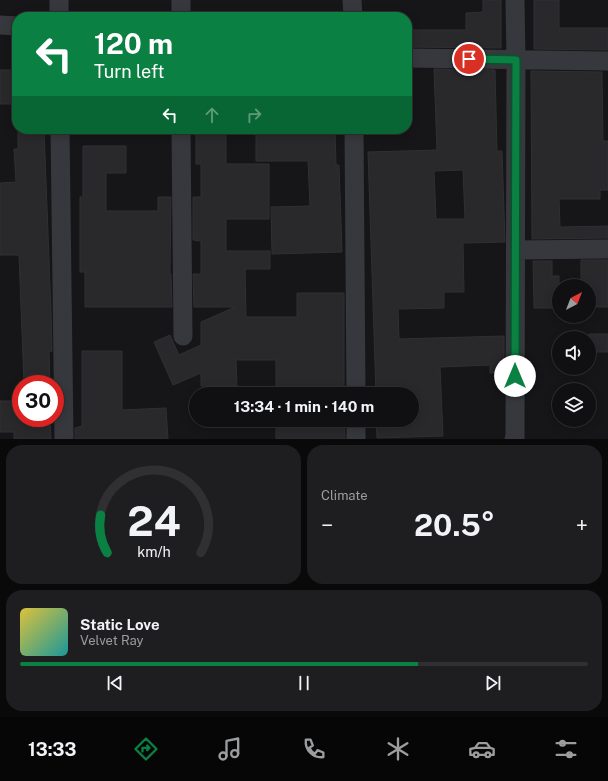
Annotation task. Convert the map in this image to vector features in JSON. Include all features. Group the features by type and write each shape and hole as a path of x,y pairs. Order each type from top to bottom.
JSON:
{"street":[{"path":"59,0 59,12"},
{"path":"181,0 181,12"},
{"path":"352,0 353,12"},
{"path":"514,439 516,250 515,0"},
{"path":"0,26 12,26"},
{"path":"412,58 608,61"},
{"path":"60,134 64,439"},
{"path":"181,134 183,336"},
{"path":"354,134 356,387"},
{"path":"516,250 608,249"},
{"path":"356,427 356,439"}],"building":[{"path":"483,0 501,0 501,48 412,47 412,30 466,30 466,13 483,12"},
{"path":"534,0 559,0 559,28 608,28 608,50 534,49"},
{"path":"434,69 495,70 497,151 502,151 505,242 463,243 464,292 444,292 444,308 398,309 399,339 504,336 504,373 490,373 490,365 440,367 443,436 377,438 376,427 419,427 419,387 376,387 368,152 437,150","holes":["463,170 465,219 436,219 434,171"]},
{"path":"0,70 12,70 12,104 0,104"},
{"path":"531,71 602,72 603,141 608,141 608,190 600,190 600,199 559,199 560,227 608,226 608,238 532,239"},
{"path":"18,134 44,134 52,351 49,352 50,375 24,375 19,255 0,255 0,183 16,182 14,149 18,149"},
{"path":"196,134 226,134 226,164 269,164 269,219 226,219 226,251 270,251 270,269 245,269 246,317 297,317 297,293 344,293 344,387 276,387 276,360 236,360 237,386 201,386 201,373 173,385 154,342 170,335 179,355 201,345 201,322 235,307 194,307 193,274 201,274 201,241 193,240 193,197 201,197 201,164 196,164"},
{"path":"256,134 335,134 336,165 339,165 342,252 272,254 271,207 310,206 308,161 256,161"},
{"path":"83,146 126,146 126,173 106,173 106,211 158,211 158,197 171,197 170,274 172,307 85,307 85,272 80,272 80,197 83,197"},
{"path":"581,260 608,260 608,307 596,307 596,279 581,279"},
{"path":"533,261 552,261 552,276 559,276 559,279 552,279 552,308 534,308"},
{"path":"596,334 608,334 608,352 596,352"},
{"path":"82,351 122,351 122,410 166,408 168,439 75,439 75,428 82,426"},
{"path":"0,401 12,401 12,427 50,427 51,439 14,439 14,432 0,432"},
{"path":"276,427 344,427 345,439 276,439"}],"route":[{"path":"469,59 516,60 515,376"}]}
